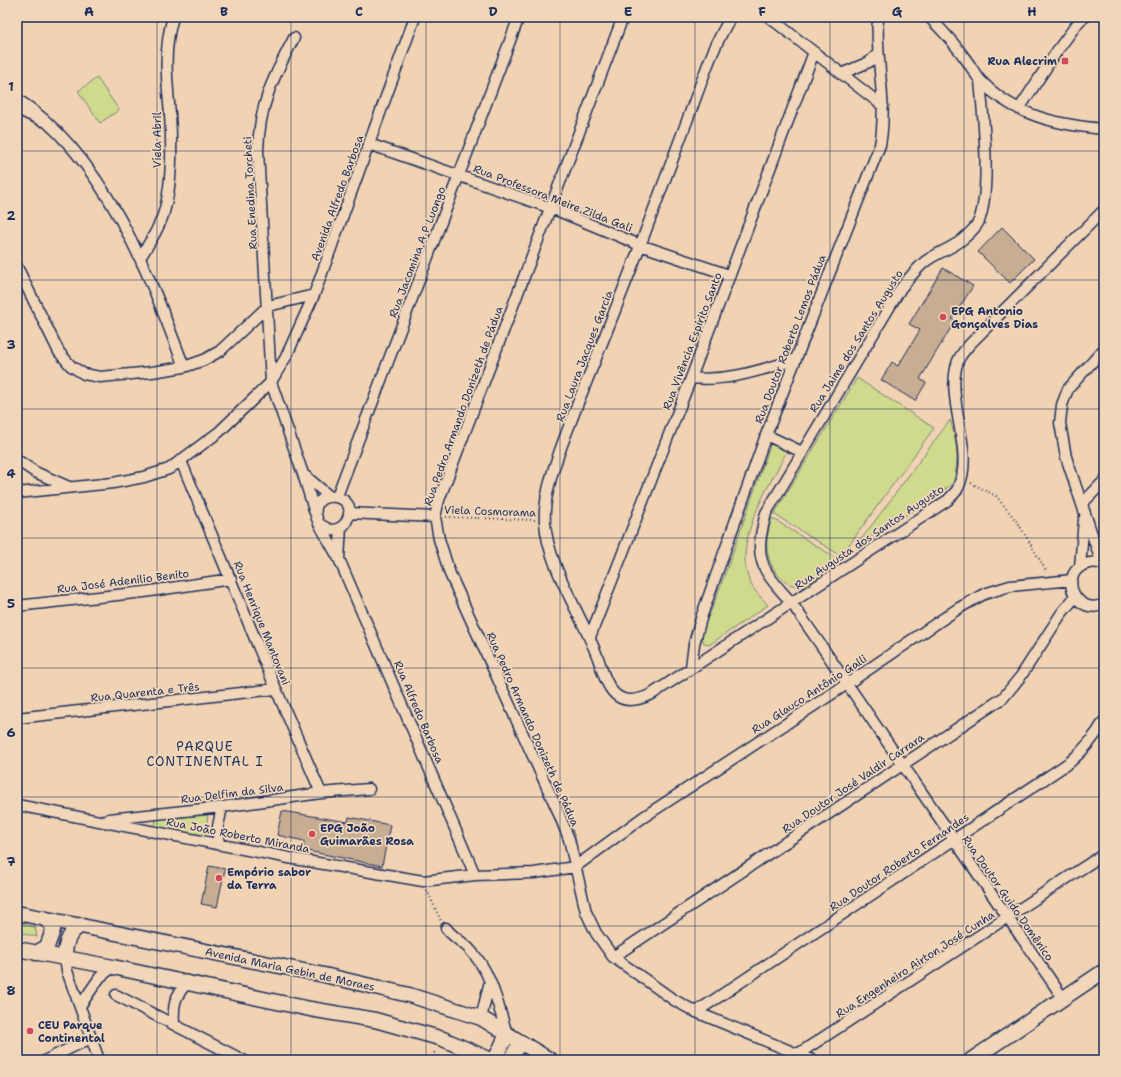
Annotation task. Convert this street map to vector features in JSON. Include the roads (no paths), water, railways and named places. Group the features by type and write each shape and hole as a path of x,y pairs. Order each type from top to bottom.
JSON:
{"main road":[{"name":"Avenida Maria Gebin de Moraes","path":"17,913 331,977 410,995 481,1018 550,1060"},
{"path":"36,952 47,947 53,930 51,923 43,918"},
{"path":"65,957 67,941 73,930 81,925"},
{"path":"17,949 65,957 310,1010 375,1020 443,1039 491,1060"},
{"path":"971,1060 1104,971"},
{"path":"495,1060 507,1034"},
{"path":"511,1060 520,1042"}],"street":[{"name":"Viela Abril","path":"140,258 162,217 167,196 171,138 166,70 169,29 173,17"},
{"name":"Avenida Alfredo Barbosa","path":"17,493 113,483 144,477 169,468 220,432 271,382 286,357 314,295 415,17"},
{"name":"Rua Jacomina A P Luongo","path":"333,496 460,175 519,17"},
{"name":"Rua Pedro Armando Donizeth de Pádua","path":"575,867 569,839 557,809 450,574 439,539 435,517 439,500 623,17"},
{"name":"Rua Laura Jacques Garcia","path":"624,700 617,697 606,684 590,637 552,558 544,521 546,503 553,473 568,430 713,52 731,17"},
{"path":"769,17 883,106"},
{"name":"Rua Doutor Roberto Lemos Pádua","path":"691,667 694,644 702,615 766,434 880,145 884,127 878,54 878,17"},
{"path":"929,17 947,35 980,80 993,93 1019,109 1046,120 1072,126 1104,129"},
{"path":"1019,109 1057,51 1080,20 1085,17"},
{"name":"Rua Enedina Torcheti","path":"271,382 268,306 258,151 259,128 271,83 294,38"},
{"name":"Rua Vivência Espírito Santo","path":"590,637 649,483 692,378 729,275 814,52"},
{"path":"841,74 869,62 878,54"},
{"name":"Rua Jaime dos Santos Augusto","path":"784,594 765,569 760,553 760,536 766,513 907,280 927,260 962,240 973,230 980,219 984,203 985,171 984,123 980,80"},
{"path":"17,99 32,113 47,122 72,148 119,215 162,308 184,367"},
{"path":"17,108 32,113"},
{"name":"Rua Professora Meire Zilda Gali","path":"369,144 550,208 640,245 729,275"},
{"name":"Rua Augusta dos Santos Augusto","path":"624,700 633,700 648,696 948,500 957,490 961,479 962,436 954,386 958,360 970,344 1104,210"},
{"path":"17,267 59,352 71,366 84,374 100,377 184,367 204,360 220,351 268,306 314,295"},
{"path":"1104,349 1068,389 1062,405 1060,423 1062,440 1084,515 1103,564 1087,563 1080,567 1075,572 1071,586 1075,597 1087,606 1094,607 1104,604"},
{"path":"692,378 707,380 739,377 795,360"},
{"path":"271,382 319,524 330,530 341,527 348,519 349,513 346,503 333,496 303,474"},
{"path":"766,434 802,452"},
{"path":"17,460 35,472 69,487"},
{"name":"Rua Henrique Mantovani","path":"182,460 276,689 321,793"},
{"path":"1082,504 1104,481"},
{"path":"315,514 317,504 333,496"},
{"path":"349,513 435,517"},
{"path":"1080,567 1084,515"},
{"name":"Rua Alfredo Barbosa","path":"319,524 339,559 475,875"},
{"name":"Rua Alfredo Barbosa","path":"339,559 341,527"},
{"name":"Rua José Adenilio Benito","path":"17,606 144,592 232,579"},
{"name":"Rua Glauco Antônio Galli","path":"575,867 642,818 847,684 959,608 984,594 1010,586 1072,580"},
{"name":"Rua Doutor Guido Domênico","path":"784,594 1063,998"},
{"name":"Rua Doutor José Valdir Carrara","path":"613,957 1003,698 1021,676 1061,614 1075,597"},
{"name":"Rua Quarenta e Três","path":"17,718 276,689"},
{"name":"Rua Doutor Roberto Fernandes","path":"696,1012 1070,762 1098,733 1104,721"},
{"name":"Rua Delfim da Silva","path":"99,820 222,807 321,793 369,789"},
{"name":"Rua João Roberto Miranda","path":"17,804 219,843 288,858 423,881 475,875 534,873 575,867"},
{"path":"219,843 218,824 222,807"},
{"name":"Rua Engenheiro Airton José Cunha","path":"798,1054 1104,854"},
{"path":"575,867 586,912 596,934 613,957 674,1000 696,1012 812,1060"},
{"path":"446,928 451,936 471,950 490,981 507,1034"},
{"path":"65,957 67,971 99,1060"},
{"path":"80,1006 100,978 113,967"},
{"path":"481,1018 490,981"},
{"path":"174,1024 175,1001 180,992 188,983"},
{"path":"116,995 243,1060"},
{"path":"46,1060 91,1038"}],"place":[{"name":"Rua Alecrim","path":"1065,61"},
{"name":"EPG Antonio Gonçalves Dias","path":"943,317"},
{"name":"EPG João Guimarães Rosa","path":"312,834"},
{"name":"Empório sabor da Terra","path":"219,878"},
{"name":"CEU Parque Continental","path":"30,1031"}],"district":[{"name":"PARQUE CONTINENTAL I","path":"205,754"}]}
